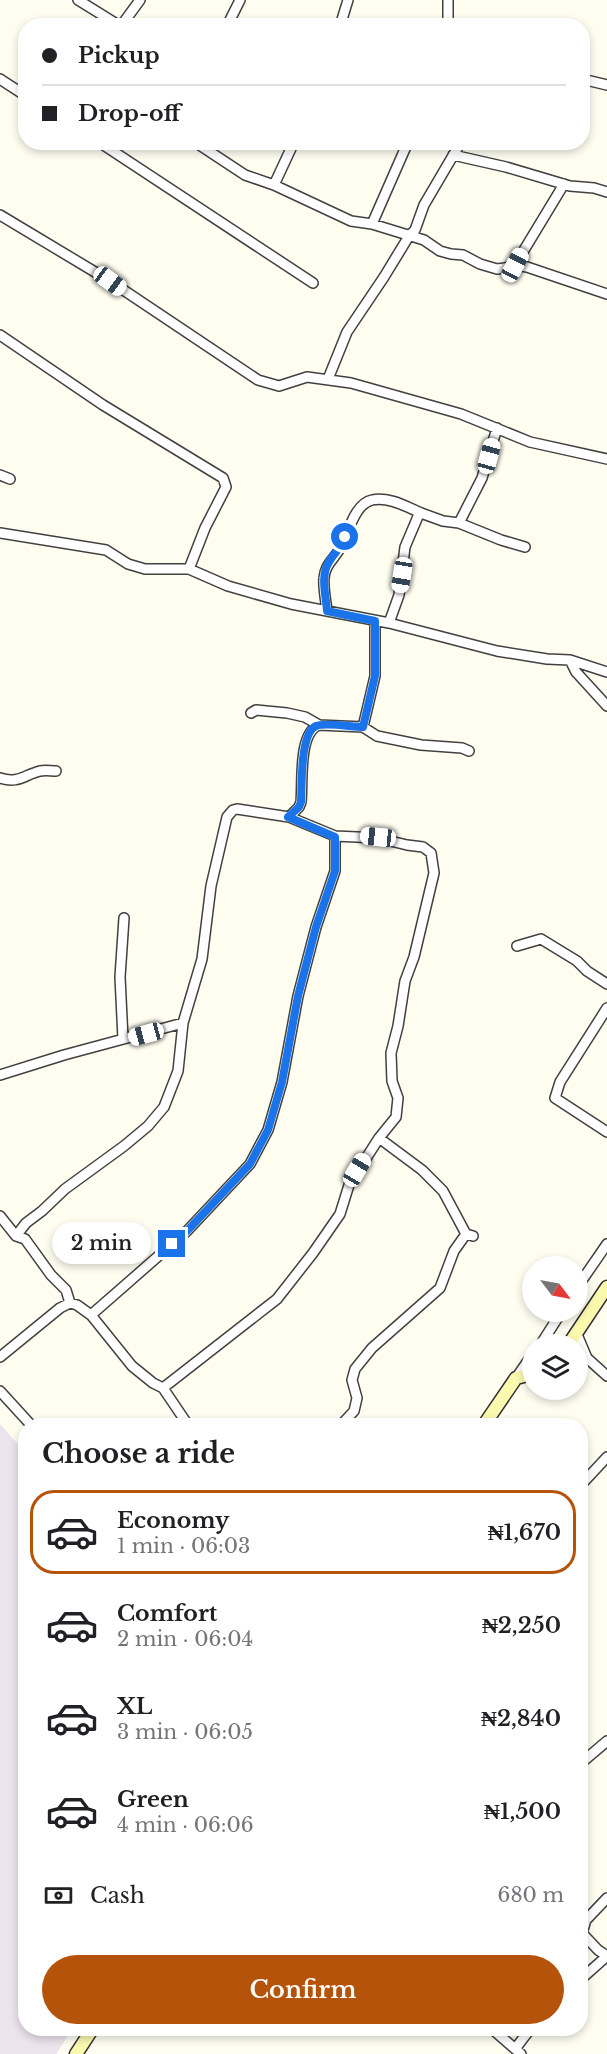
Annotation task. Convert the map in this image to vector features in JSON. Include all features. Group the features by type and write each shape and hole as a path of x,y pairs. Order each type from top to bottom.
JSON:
{"street":[{"path":"78,0 108,18"},
{"path":"127,18 140,0"},
{"path":"231,18 240,0"},
{"path":"342,18 348,0"},
{"path":"448,0 448,18"},
{"path":"0,79 18,91"},
{"path":"590,82 607,85"},
{"path":"111,150 313,283"},
{"path":"207,150 245,175 274,185 351,221 372,224 424,240 451,254 463,255 480,264 497,268 515,265 527,267 607,294"},
{"path":"274,185 290,150"},
{"path":"372,224 404,150"},
{"path":"328,379 347,332 415,230 424,205 456,150"},
{"path":"453,155 564,184 607,192"},
{"path":"515,265 564,184"},
{"path":"0,215 110,281 258,380 279,386 307,378 328,379 450,411 530,442 607,459"},
{"path":"0,335 103,405 223,478 226,487 205,528 189,569"},
{"path":"459,523 482,478 497,428"},
{"path":"0,476 10,479"},
{"path":"327,611 323,580 329,561 339,551 351,522 366,502 376,499 388,501 525,547"},
{"path":"389,623 399,595 405,547 416,518 421,513"},
{"path":"0,533 106,550 128,564 145,569 189,569 228,586 291,604 389,623 497,651 547,659 570,660 607,672"},
{"path":"363,727 375,676 375,621"},
{"path":"570,660 576,672 607,706"},
{"path":"251,713 256,710 287,713 305,717 319,725 363,727 377,736 421,745 462,748 469,751"},
{"path":"288,817 301,802 307,736 314,727 319,725"},
{"path":"0,778 22,779 41,771 56,771"},
{"path":"16,1236 26,1223 65,1189 148,1126 164,1107 178,1071 183,1023 202,959 211,886 227,817 233,810 288,817 335,837 378,837 392,842 423,847 431,853 434,866 419,938 405,981 391,1053 392,1081 398,1098 396,1117 379,1138 349,1185 340,1214 277,1299 163,1388"},
{"path":"91,1315 187,1231 250,1164 268,1130 282,1082 298,996 316,927 335,871 335,837"},
{"path":"123,1040 120,977 124,918"},
{"path":"517,946 541,939 577,961 587,971 607,984"},
{"path":"607,1008 560,1082 555,1098 607,1132"},
{"path":"0,1075 183,1023"},
{"path":"348,1418 354,1411 357,1398 352,1380 354,1369 372,1348 440,1288 453,1251 469,1235 443,1191 422,1170 379,1138"},
{"path":"0,1216 16,1236 25,1239 51,1275 66,1290 70,1303"},
{"path":"588,1272 607,1244"},
{"path":"607,1287 576,1332 587,1358 607,1376"},
{"path":"0,1357 60,1308 70,1303 77,1305 91,1315 132,1366 163,1388 183,1418"},
{"path":"489,1418 522,1369"},
{"path":"516,1378 522,1376"},
{"path":"0,1391 25,1418"},
{"path":"588,1477 607,1457"},
{"path":"588,1757 607,1741"},
{"path":"588,1914 607,1898"},
{"path":"588,1939 607,1956 588,1973"},
{"path":"76,2054 88,2036"},
{"path":"500,2036 518,2051 526,2036"}],"shaded area":[{"path":"0,1424 18,1444 18,2036 68,2036 56,2054 0,2054"}],"route":[{"path":"172,1244 250,1164 268,1130 282,1082 298,996 316,927 335,871 335,837 288,817 294,813 301,802 305,746 310,731 319,725 363,727 373,683 376,668 375,621 327,611 323,580 329,561 339,551 345,537"}]}
